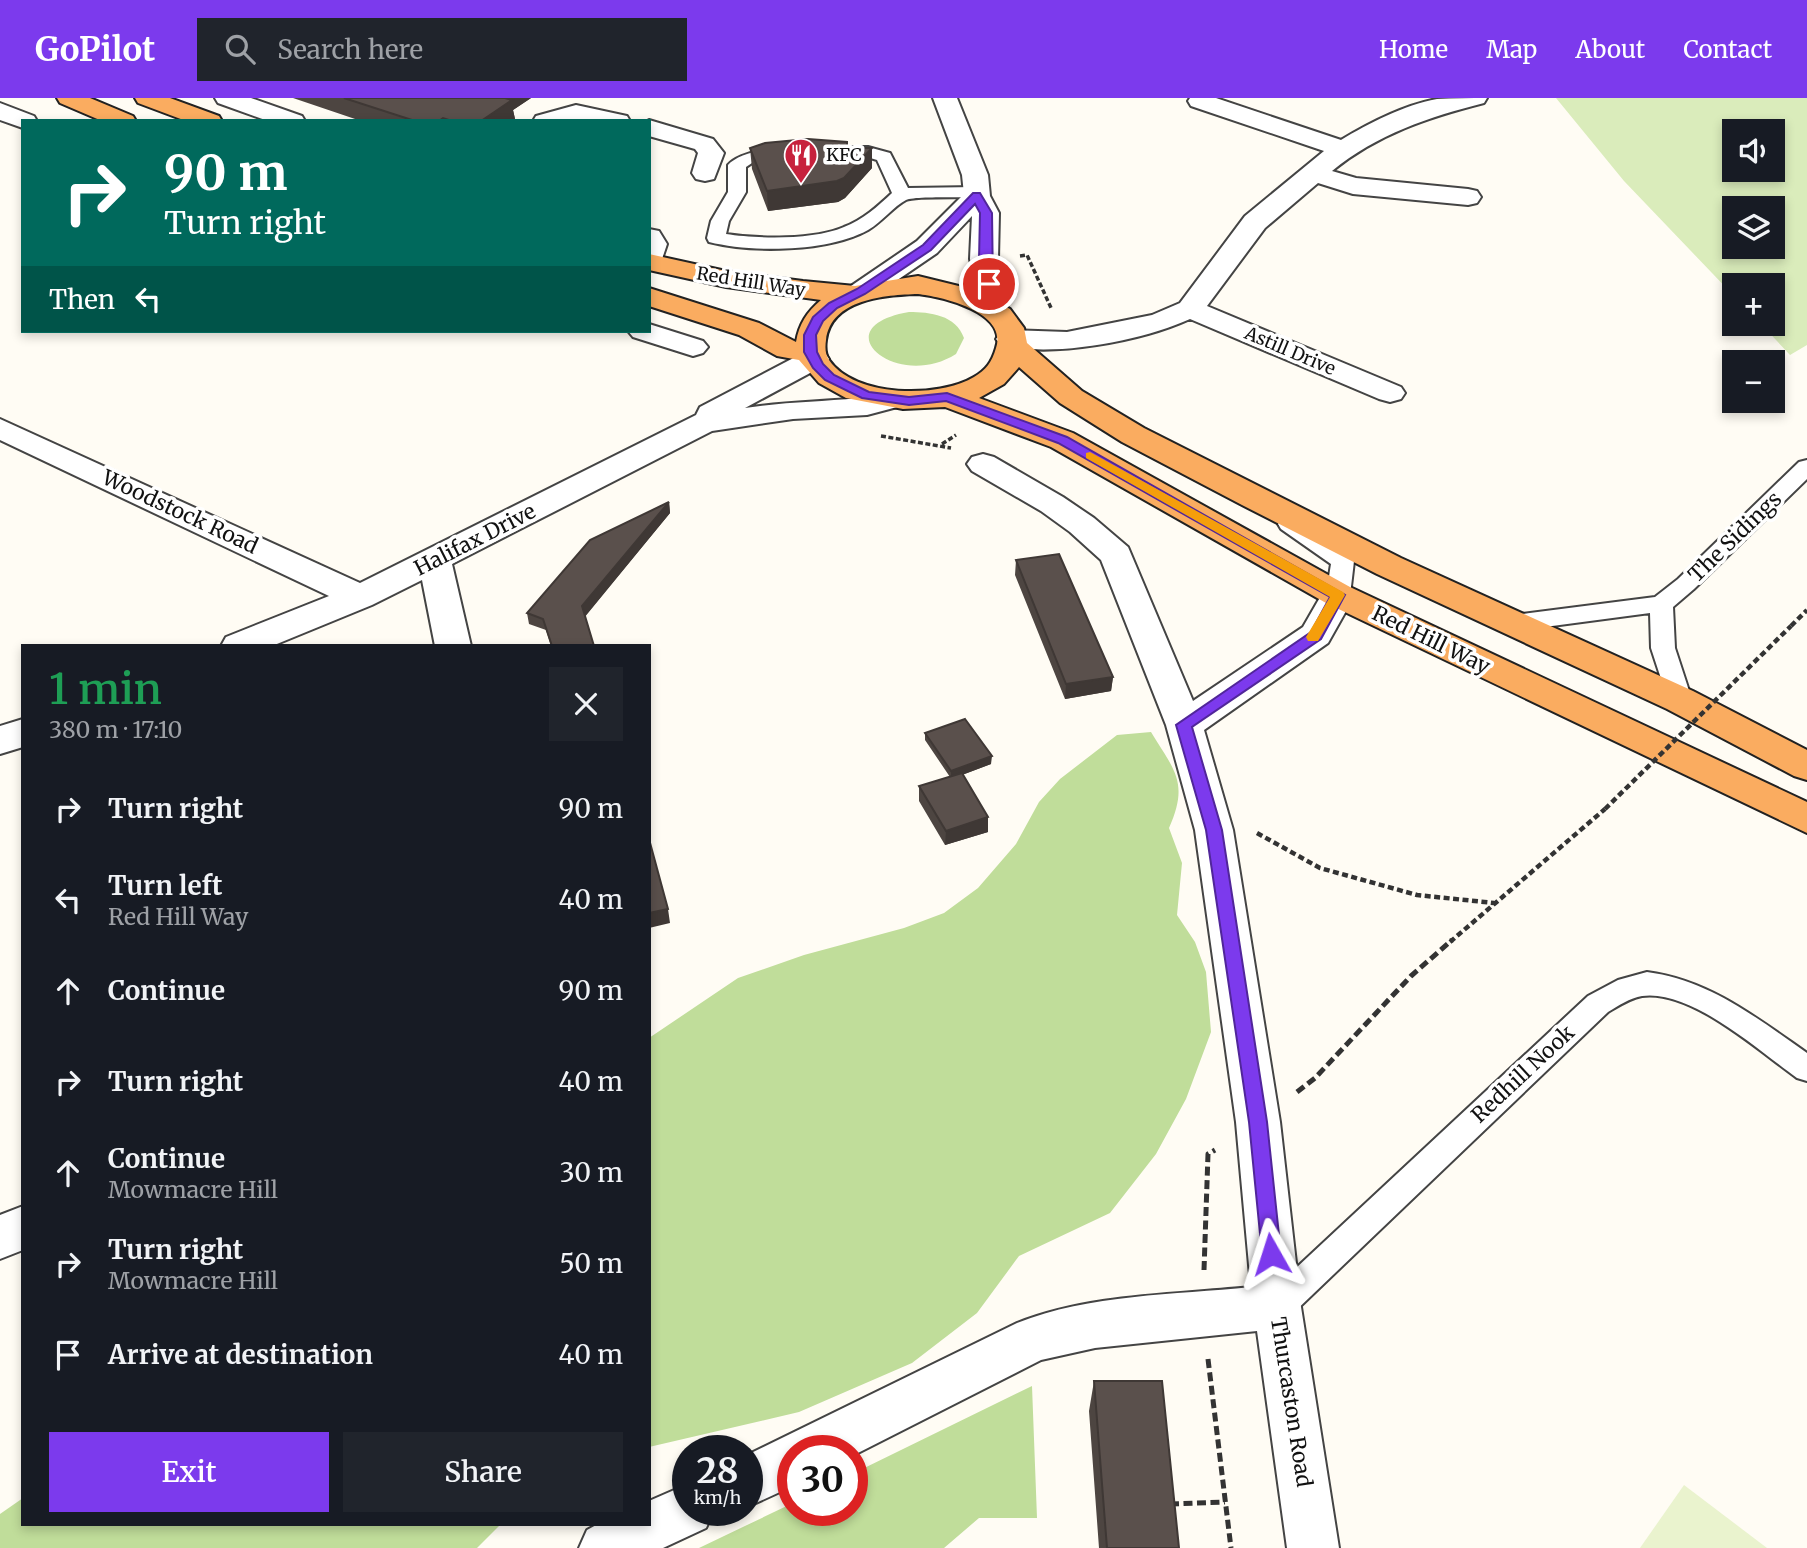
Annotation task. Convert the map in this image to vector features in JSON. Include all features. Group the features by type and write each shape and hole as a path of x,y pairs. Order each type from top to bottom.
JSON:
{"highway":[{"path":"69,98 119,119"},
{"path":"146,98 202,114"},
{"name":"Red Hill Way","path":"651,263 708,278 763,286 858,293"},
{"path":"918,285 946,288 972,297 995,311 1008,328 1011,342 1007,362 993,377 973,389 947,397 919,401 890,400 846,388 829,377 812,356 810,335 818,319 833,305 858,293 888,286 918,285"},
{"name":"Red Hill Way","path":"651,298 750,329 787,350 812,356"},
{"path":"1011,342 1072,397 1133,435 1389,566 1680,699 1807,766"},
{"name":"Red Hill Way","path":"947,397 1062,440 1338,595 1807,820"}],"street":[{"path":"227,98 287,119"},
{"path":"945,98 975,175 976,194 986,213 985,260 995,311 1113,331"},
{"path":"1011,342 1067,341 1160,322 1190,309 1255,222 1343,149 1436,102 1475,98"},
{"path":"1200,101 1343,149"},
{"path":"0,111 21,119"},
{"path":"553,119 576,113 608,119"},
{"path":"651,129 704,144 711,153 705,173"},
{"path":"1312,173 1353,186 1468,197"},
{"path":"858,293 927,247 976,194"},
{"name":"Astill Drive","path":"1190,309 1390,393"},
{"path":"649,333 692,347"},
{"name":"Halifax Drive","path":"706,422 713,412 812,356"},
{"name":"Halifax Drive","path":"243,644 360,597 706,422 727,422 773,412 832,406 872,407 890,400"},
{"name":"Woodstock Road","path":"0,428 360,597"},
{"name":"Thurcaston Road","path":"984,464 1062,511 1116,555 1184,725 1214,830 1258,1122 1277,1307 1313,1548"},
{"path":"435,561 453,644"},
{"path":"1184,725 1316,635 1338,595"},
{"path":"0,741 21,733"},
{"path":"0,1238 21,1228"},
{"path":"841,1435 1034,1339 1095,1325 1277,1307"},
{"path":"605,1548 672,1517"}],"lane":[{"path":"902,194 884,157 868,152 810,152 747,158 737,165 737,192 720,221 716,238 733,242 808,242 836,237 879,217 902,194 976,194"},
{"name":"The Sidings","path":"1661,604 1686,584 1807,467"},
{"path":"1253,498 1343,561 1338,595"},
{"path":"1514,623 1661,604 1663,648 1680,699"},
{"name":"Redhill Nook","path":"1277,1307 1598,1004 1621,991 1646,984 1685,991 1807,1069"}],"path":[{"path":"1231,1548 1202,1314 1208,1154 1258,1122 1315,1078 1410,976 1605,809 1807,610"},
{"path":"1214,830 1255,832 1320,868 1417,895 1494,903"},
{"path":"1163,1504 1226,1502"}],"green space":[{"path":"1556,98 1807,98 1807,345 1790,355 1772,336 1785,336 1785,273 1722,273 1722,283 1624,181"},
{"path":"909,312 934,314 955,324 964,338 956,354 933,364 911,366 892,361 877,353 869,342 871,330 883,320"},
{"path":"1151,732 1173,768 1176,778 1178,800 1169,828 1182,863 1177,915 1195,942 1206,972 1211,1032 1186,1099 1156,1154 1110,1213 1019,1256 977,1313 912,1363 799,1412 700,1435 672,1435 672,1442 651,1447 651,1037 738,978 804,955 904,928 944,913 978,888 1016,844 1039,802 1060,779 1117,735"},
{"path":"1032,1386 1037,1518 979,1518 944,1548 699,1548 745,1526 763,1526 763,1517 777,1511 777,1526 868,1526 868,1466"},
{"path":"1684,1485 1767,1548 1640,1548"},
{"path":"21,1499 21,1526 499,1526 477,1548 0,1548 0,1514"}],"building":[{"path":"344,98 512,100 484,119 409,119"},
{"path":"808,139 847,142 847,148 872,148 844,178 837,181 767,191 750,148 765,143"},
{"path":"669,502 582,606 593,644 551,644 543,619 527,613 590,540"},
{"path":"1059,554 1113,677 1066,684 1016,560"},
{"path":"965,719 992,756 951,771 925,733"},
{"path":"962,773 988,817 946,831 919,786"},
{"path":"651,846 668,909 651,913"},
{"path":"1094,1381 1162,1381 1179,1548 1107,1548"}],"slow traffic":[{"path":"1090,456 1338,595 1313,637"}],"place":[{"name":"KFC","path":"801,185"}],"route":[{"path":"989,284 985,260 986,213 976,196 927,247 861,292 833,305 818,319 810,335 810,352 818,366 829,377 846,388 866,395 909,401 947,397 1062,440 1338,595 1316,635 1184,725 1214,830 1258,1122 1271,1254"}]}
